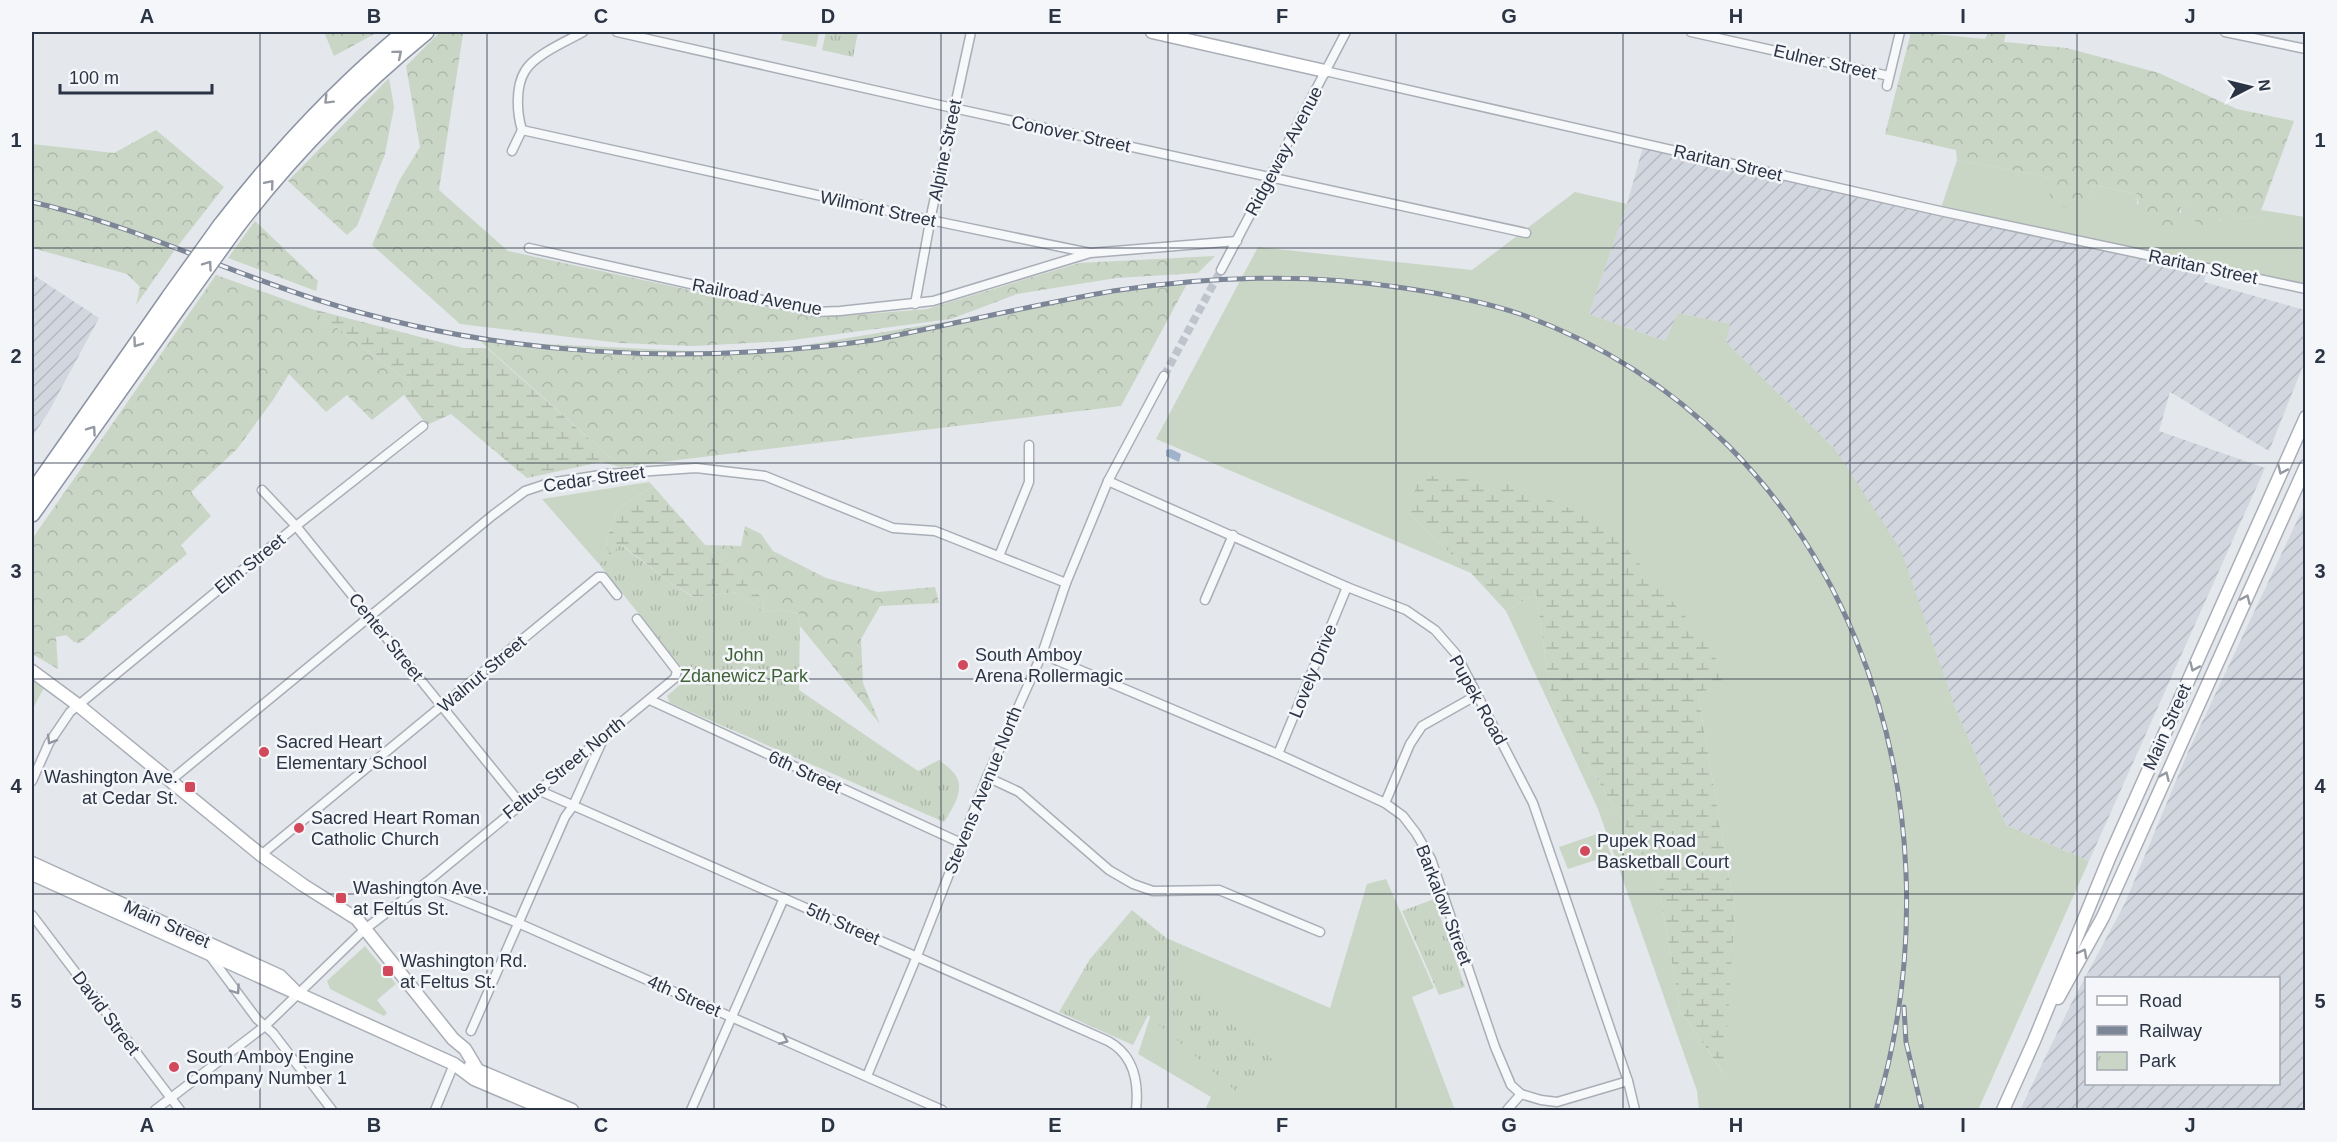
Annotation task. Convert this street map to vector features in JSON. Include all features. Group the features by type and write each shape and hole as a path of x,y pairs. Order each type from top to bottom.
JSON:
{"highway":[{"path":"32,514 52,475 227,228 303,127 371,61 405,32"},
{"path":"227,228 371,77 426,32"},
{"path":"32,493 52,475"}],"main road":[{"name":"Raritan Street","path":"1152,32 1325,71"},
{"name":"Main Street","path":"2003,1110 2110,856 2306,417"},
{"name":"Main Street","path":"2034,1041 2103,917 2306,466"},
{"path":"33,672 78,705 261,855 357,919 453,1039 465,1049 477,1069"},
{"name":"Main Street","path":"32,863 280,976 297,993"},
{"name":"Main Street","path":"32,874 454,1064 477,1069 572,1110"},
{"path":"453,1039 454,1064"},
{"name":"Main Street","path":"454,1064 474,1079 547,1110"}],"street":[{"path":"512,151 522,130 518,116 524,71 534,60 583,32"},
{"name":"Conover Street","path":"617,32 1526,233"},
{"name":"Alpine Street","path":"915,304 953,108 971,32"},
{"name":"Ridgeway Avenue","path":"1221,270 1346,32"},
{"name":"Eulner Street","path":"1691,32 1889,76"},
{"path":"1887,86 1900,32"},
{"path":"2225,32 2306,50"},
{"name":"Raritan Street","path":"1325,71 1940,211 2306,289"},
{"name":"Wilmont Street","path":"522,130 1090,254 1236,241"},
{"name":"Railroad Avenue","path":"529,248 816,312 933,301 1090,254"},
{"name":"Stevens Avenue North","path":"867,1076 987,777 1042,654 1066,583 1108,481 1164,376"},
{"name":"Elm Street","path":"32,781 49,742 70,712 296,526 423,426"},
{"path":"999,556 1029,482 1029,446"},
{"name":"Cedar Street","path":"170,781 369,616 525,491 549,483 607,474 696,468 765,476 893,528 935,531 1066,583"},
{"name":"Pupek Road","path":"1108,481 1347,587 1406,610 1434,630 1456,654 1533,803 1628,1081 1635,1110"},
{"name":"Center Street","path":"262,490 296,526 520,804"},
{"path":"1205,600 1233,535"},
{"name":"Walnut Street","path":"261,855 598,577 603,577 617,595"},
{"name":"Lovely Drive","path":"1278,754 1347,587"},
{"name":"Feltus Street North","path":"154,1110 265,1026 365,929 427,882 675,678 676,670 636,618"},
{"name":"Barkalow Street","path":"1042,654 1278,754 1385,803 1403,816 1416,833 1431,860 1503,1068 1511,1085 1521,1094"},
{"path":"1385,803 1410,744 1422,726 1477,695"},
{"name":"6th Street","path":"650,700 961,843"},
{"path":"471,1031 565,816 573,806 605,734"},
{"path":"987,777 1019,792 1109,870 1133,884 1153,891 1219,890 1320,932"},
{"name":"5th Street","path":"538,790 1108,1041 1123,1052 1135,1074 1136,1110"},
{"name":"4th Street","path":"427,882 441,892 942,1110"},
{"path":"691,1110 784,898"},
{"name":"David Street","path":"32,915 180,1110"},
{"path":"208,953 257,1019 276,1036 332,1110"},
{"path":"435,1110 454,1064"},
{"path":"1507,1110 1521,1094 1557,1102 1628,1081"}],"shaded area":[{"path":"1644,143 2207,269 2204,282 2305,310 2305,361 2269,451 2170,392 2159,431 2265,468 2089,861 2006,825 1954,705 1834,448 1726,342 1729,324 1678,313 1665,341 1589,314 1627,204"},
{"path":"32,274 99,318 48,413 32,437"},
{"path":"2305,504 2305,1110 2020,1110 2085,978 2085,1085 2280,1085 2280,977 2085,977 2125,903 2188,752"}],"green space":[{"path":"324,32 378,32 334,56"},
{"path":"440,32 467,32 463,34 439,190 508,251 810,316 842,316 927,309 1079,263 1215,256 1198,273 1116,278 1017,294 951,319 785,341 693,346 620,343 460,324 372,245 399,181 420,147 406,66"},
{"path":"783,32 819,32 816,47 781,40"},
{"path":"826,32 858,32 853,57 822,50"},
{"path":"1911,32 1934,32 1934,34 1985,39 1988,32 2006,32 2004,42 2067,48 2159,73 2237,109 2294,121 2259,216 2239,219 2226,210 2216,225 2206,226 2199,224 2191,217 2190,204 2182,202 2177,224 2167,231 2154,227 2141,213 2138,194 2093,185 2090,197 2085,204 2075,209 2063,207 2049,196 2055,178 1957,160 1956,150 1885,134"},
{"path":"389,78 394,107 385,154 357,226 347,235 288,181"},
{"path":"156,130 224,187 177,247 136,305 140,287 127,274 32,248 32,144 114,153"},
{"path":"1957,160 2055,178 2091,194 2093,185 2138,194 2137,204 2181,213 2181,202 2191,203 2191,217 2203,225 2220,220 2222,213 2226,210 2239,219 2259,216 2261,210 2305,217 2305,289 1940,211"},
{"path":"1575,192 1627,204 1589,314 1665,341 1678,313 1730,324 1726,342 1834,448 1901,550 1954,705 2006,825 2089,861 1978,1110 1699,1110 1697,1091 1598,809 1506,611 1536,593 1552,703 1658,881 1680,1010 1723,1073 1735,912 1698,694 1723,681 1409,513 1471,573 1156,439 1258,247 1472,270"},
{"path":"255,221 318,281 316,291 228,258"},
{"path":"216,275 312,309 409,382 404,395 372,420 347,395 326,412 289,374 237,449 191,492 211,516 181,545 187,554 80,643 74,642 66,635 56,637 58,669 32,654 32,539"},
{"path":"1179,283 1187,284 1121,406 621,467 480,341 752,354"},
{"path":"312,309 463,348 487,348 621,467 601,462 527,478 451,414 427,425 404,395 409,382"},
{"path":"1419,475 1509,483 1603,522 1712,647 1723,682 1698,694 1735,912 1724,1074 1680,1010 1658,881 1552,703 1536,593 1506,611 1471,573 1409,513"},
{"path":"649,482 653,486 618,508 606,541 609,556 599,564 542,499"},
{"path":"653,486 705,545 763,599 764,612 738,592 694,597 671,583 622,545 609,556 606,541 618,508"},
{"path":"745,526 761,534 773,551 826,578 878,592 935,587 939,603 880,606 861,639 863,683 880,724 800,626 800,614 783,610 764,612 763,599 705,545 741,546"},
{"name":"John Zdanewicz Park","path":"621,545 693,597 738,592 764,612 783,610 800,614 799,690 918,771 939,760 951,769 958,779 959,792 944,822 670,703 667,696 689,677 599,564"},
{"path":"32,671 47,682 32,710"},
{"name":"Pupek Road Basketball Court","path":"1603,832 1611,855 1568,869 1559,847"},
{"path":"1386,879 1434,988 1412,997 1455,1110 1205,1110 1211,1097 1138,1054 1153,1008 1124,920 1330,1008 1367,884"},
{"path":"1434,899 1465,987 1439,995 1402,911"},
{"path":"1132,910 1181,950 1168,968 1280,1066 1247,1101 1148,1015 1133,1045 1059,1012 1090,959"},
{"path":"365,946 396,984 377,1000 387,1013 384,1016 330,989 327,981"}],"water":[{"path":"1171,449 1181,454 1179,462 1166,456 1166,450"}],"tunnel":[{"path":"1164,376 1221,270"}],"railway":[{"path":"32,202 105,222 318,300 386,319 454,334 524,345 664,354 734,353 804,348 874,340 1113,291 1185,282 1295,278 1404,288 1494,306 1523,315 1635,370 1728,445 1801,536 1856,640 1891,752 1906,871 1901,991 1876,1110"},
{"path":"1904,1007 1906,1042 1922,1110"}],"place":[{"name":"South Amboy Arena Rollermagic","path":"963,665"},
{"name":"Sacred Heart Elementary School","path":"264,752"},
{"name":"Washington Ave. at Cedar St.","path":"190,787"},
{"name":"Sacred Heart Roman Catholic Church","path":"299,828"},
{"name":"Pupek Road Basketball Court","path":"1585,851"},
{"name":"Washington Ave. at Feltus St.","path":"341,898"},
{"name":"Washington Rd. at Feltus St.","path":"388,971"},
{"name":"South Amboy Engine Company Number 1","path":"174,1067"}]}
